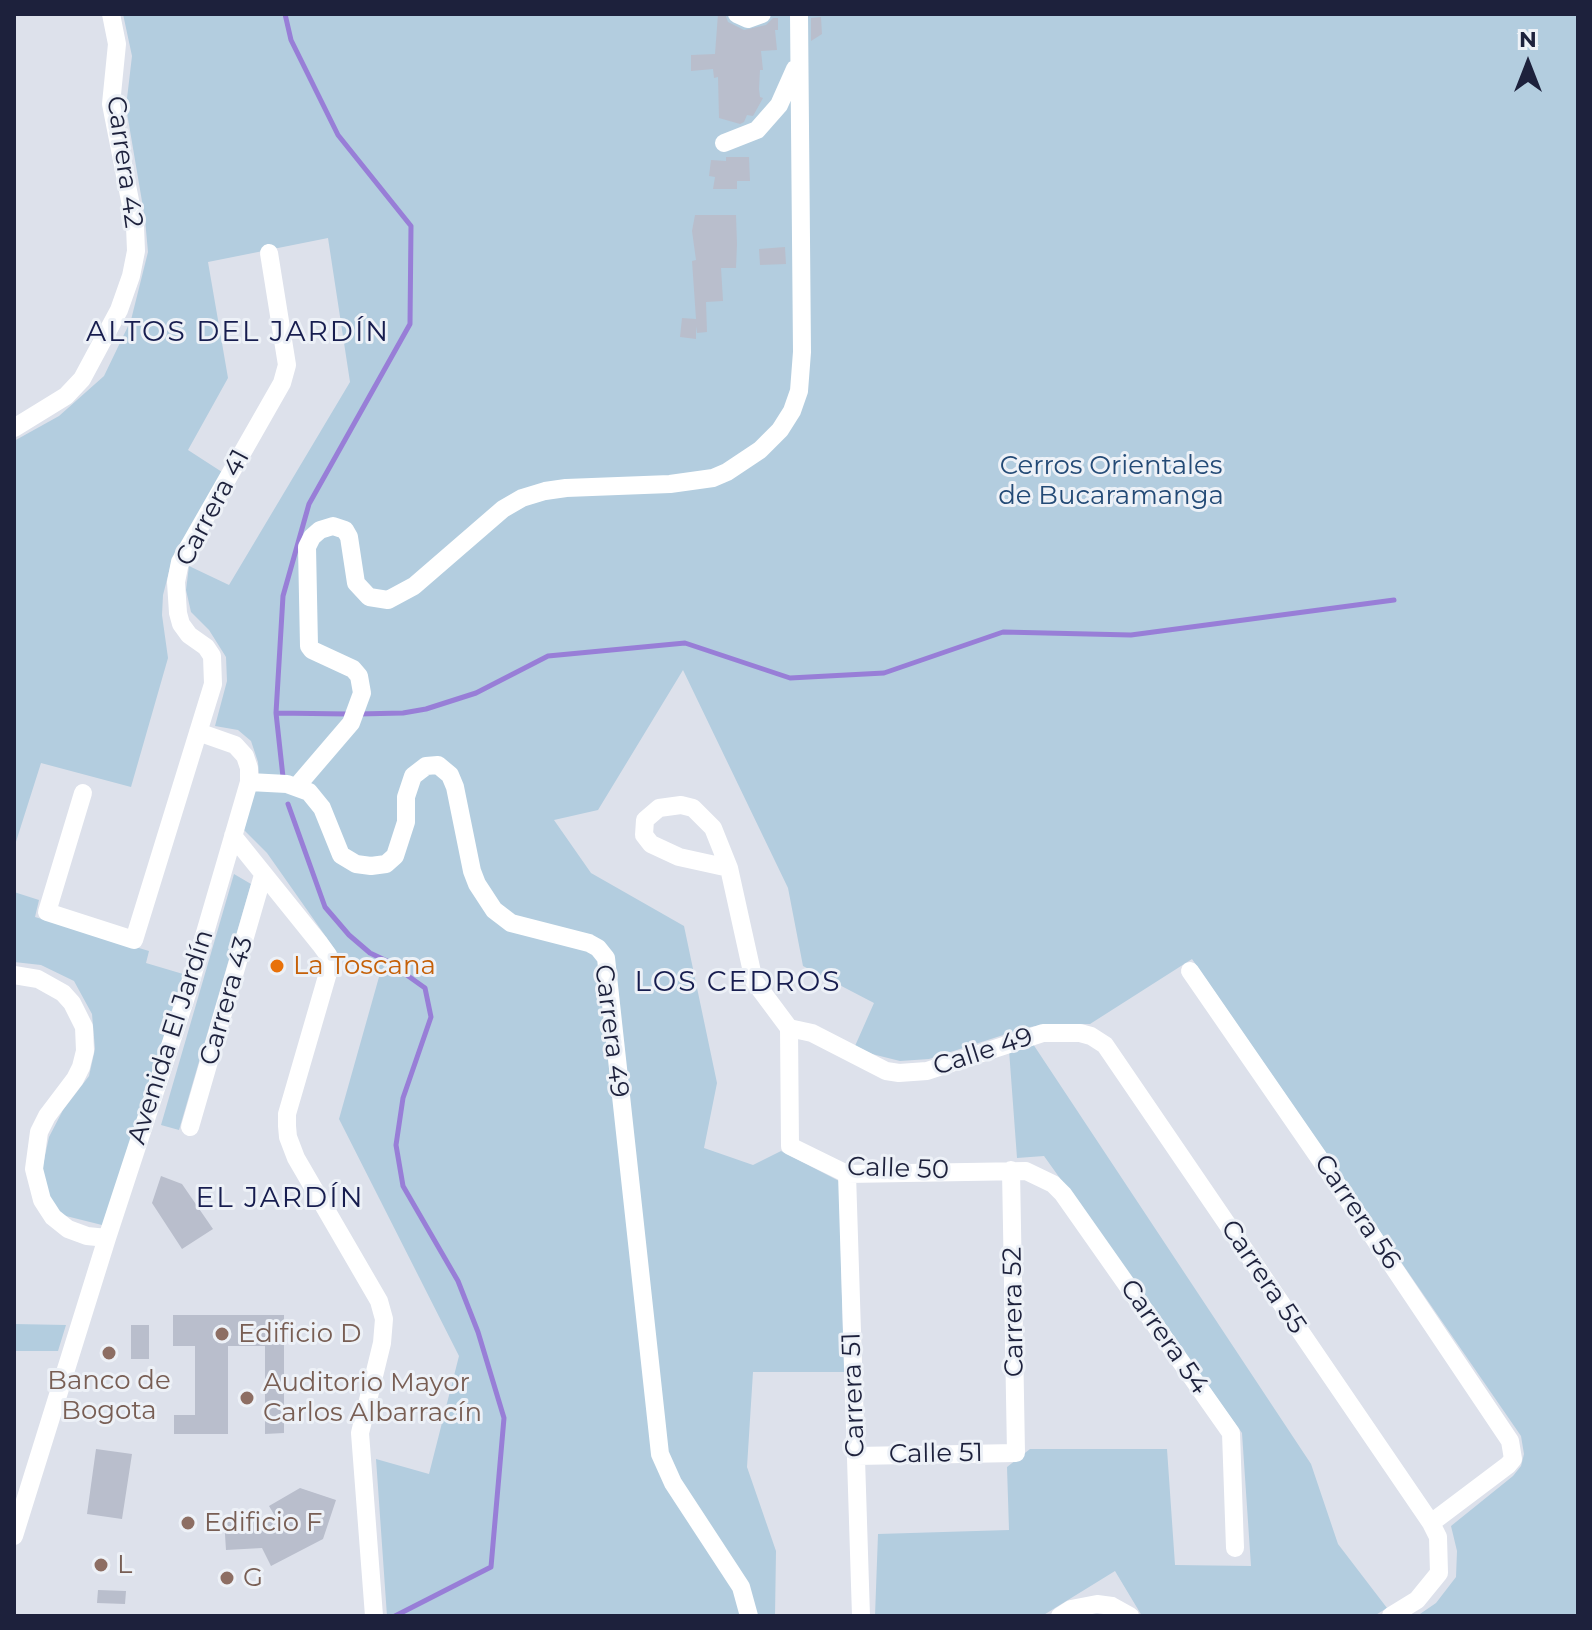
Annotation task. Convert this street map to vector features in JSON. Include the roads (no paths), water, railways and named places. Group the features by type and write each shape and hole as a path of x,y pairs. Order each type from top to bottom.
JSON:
{"street":[{"name":"Carrera 42","path":"14,428 66,396 82,379 119,310 131,276 136,251 135,226 111,104 117,44 111,14"},
{"path":"737,14 748,19 762,14"},
{"path":"198,732 235,745 245,756 249,782 297,786 351,723 362,693 359,676 353,669 309,646 307,547 320,530 333,526 345,530 349,537 356,583 369,597 388,600 414,586 503,509 522,498 566,488 670,484 713,478 760,450 780,430 792,411 799,391 802,352 799,14"},
{"path":"724,143 757,130 779,105 798,63"},
{"name":"Carrera 41","path":"83,793 47,912 134,940 213,684 212,656 181,624 176,601 180,562 282,383 287,365 269,253"},
{"name":"Carrera 49","path":"297,786 313,796 322,808 341,855 356,864 379,865 395,856 406,822 406,797 413,776 426,766 438,765 450,775 455,787 472,871 494,910 511,923 589,943 606,958 660,1454 673,1483 741,1587 749,1616"},
{"name":"Avenida El Jardín","path":"14,1536 188,991 249,782"},
{"path":"729,868 679,857 651,844 644,835 645,820 659,808 681,805 693,808 713,828 729,868 754,981 789,1028"},
{"path":"233,836 320,944 328,955 330,966 287,1114 288,1137 296,1158 379,1301 384,1319 382,1343 360,1433 374,1615"},
{"name":"Carrera 43","path":"190,1127 263,875"},
{"name":"Carrera 56","path":"1190,971 1510,1441 1513,1459 1508,1465 1431,1523"},
{"path":"14,975 38,979 51,985 72,1003 84,1027 85,1051 81,1067 39,1132 34,1169 42,1200 53,1217 68,1229 87,1236 107,1238"},
{"name":"Calle 49","path":"789,1028 812,1033 886,1071 913,1073 1043,1033 1065,1031 1091,1036"},
{"name":"Calle 50","path":"789,1028 790,1146 847,1174 1011,1170"},
{"name":"Carrera 55","path":"1091,1036 1105,1045 1431,1523"},
{"name":"Carrera 52","path":"1011,1170 1016,1453"},
{"name":"Carrera 54","path":"1011,1170 1026,1171 1041,1177 1063,1194 1231,1433 1235,1548"},
{"name":"Carrera 51","path":"847,1174 861,1616"},
{"name":"Calle 51","path":"856,1456 1016,1453"},
{"path":"1391,1616 1417,1600 1439,1573 1438,1537 1431,1523"},
{"path":"1060,1616 1071,1609 1097,1604 1112,1606 1128,1614"}],"waterway":[{"path":"283,777 276,713 283,596 309,504 410,324 411,226 338,135 291,40 285,14"},
{"path":"358,714 426,709 476,693 548,656 685,643 790,678 884,673 1003,632 1131,635 1394,600"},
{"path":"276,713 348,714"},
{"path":"288,804 325,907 349,935 370,953 425,988 431,1017 403,1098 396,1145 403,1186 458,1281 478,1332 504,1418 491,1567 395,1616"}],"place":[{"name":"La Toscana","path":"277,966"},
{"name":"Edificio D","path":"222,1334"},
{"name":"Banco de Bogota","path":"109,1353"},
{"name":"Auditorio Mayor Carlos Albarracín","path":"247,1398"},
{"name":"Edificio F","path":"188,1523"},
{"name":"L","path":"101,1565"},
{"name":"G","path":"227,1578"}],"district":[{"name":"ALTOS DEL JARDÍN","path":"238,333"},
{"name":"LOS CEDROS","path":"738,983"},
{"name":"EL JARDÍN","path":"280,1199"}],"park label":[{"name":"Cerros Orientales de Bucaramanga","path":"1111,481"}]}
